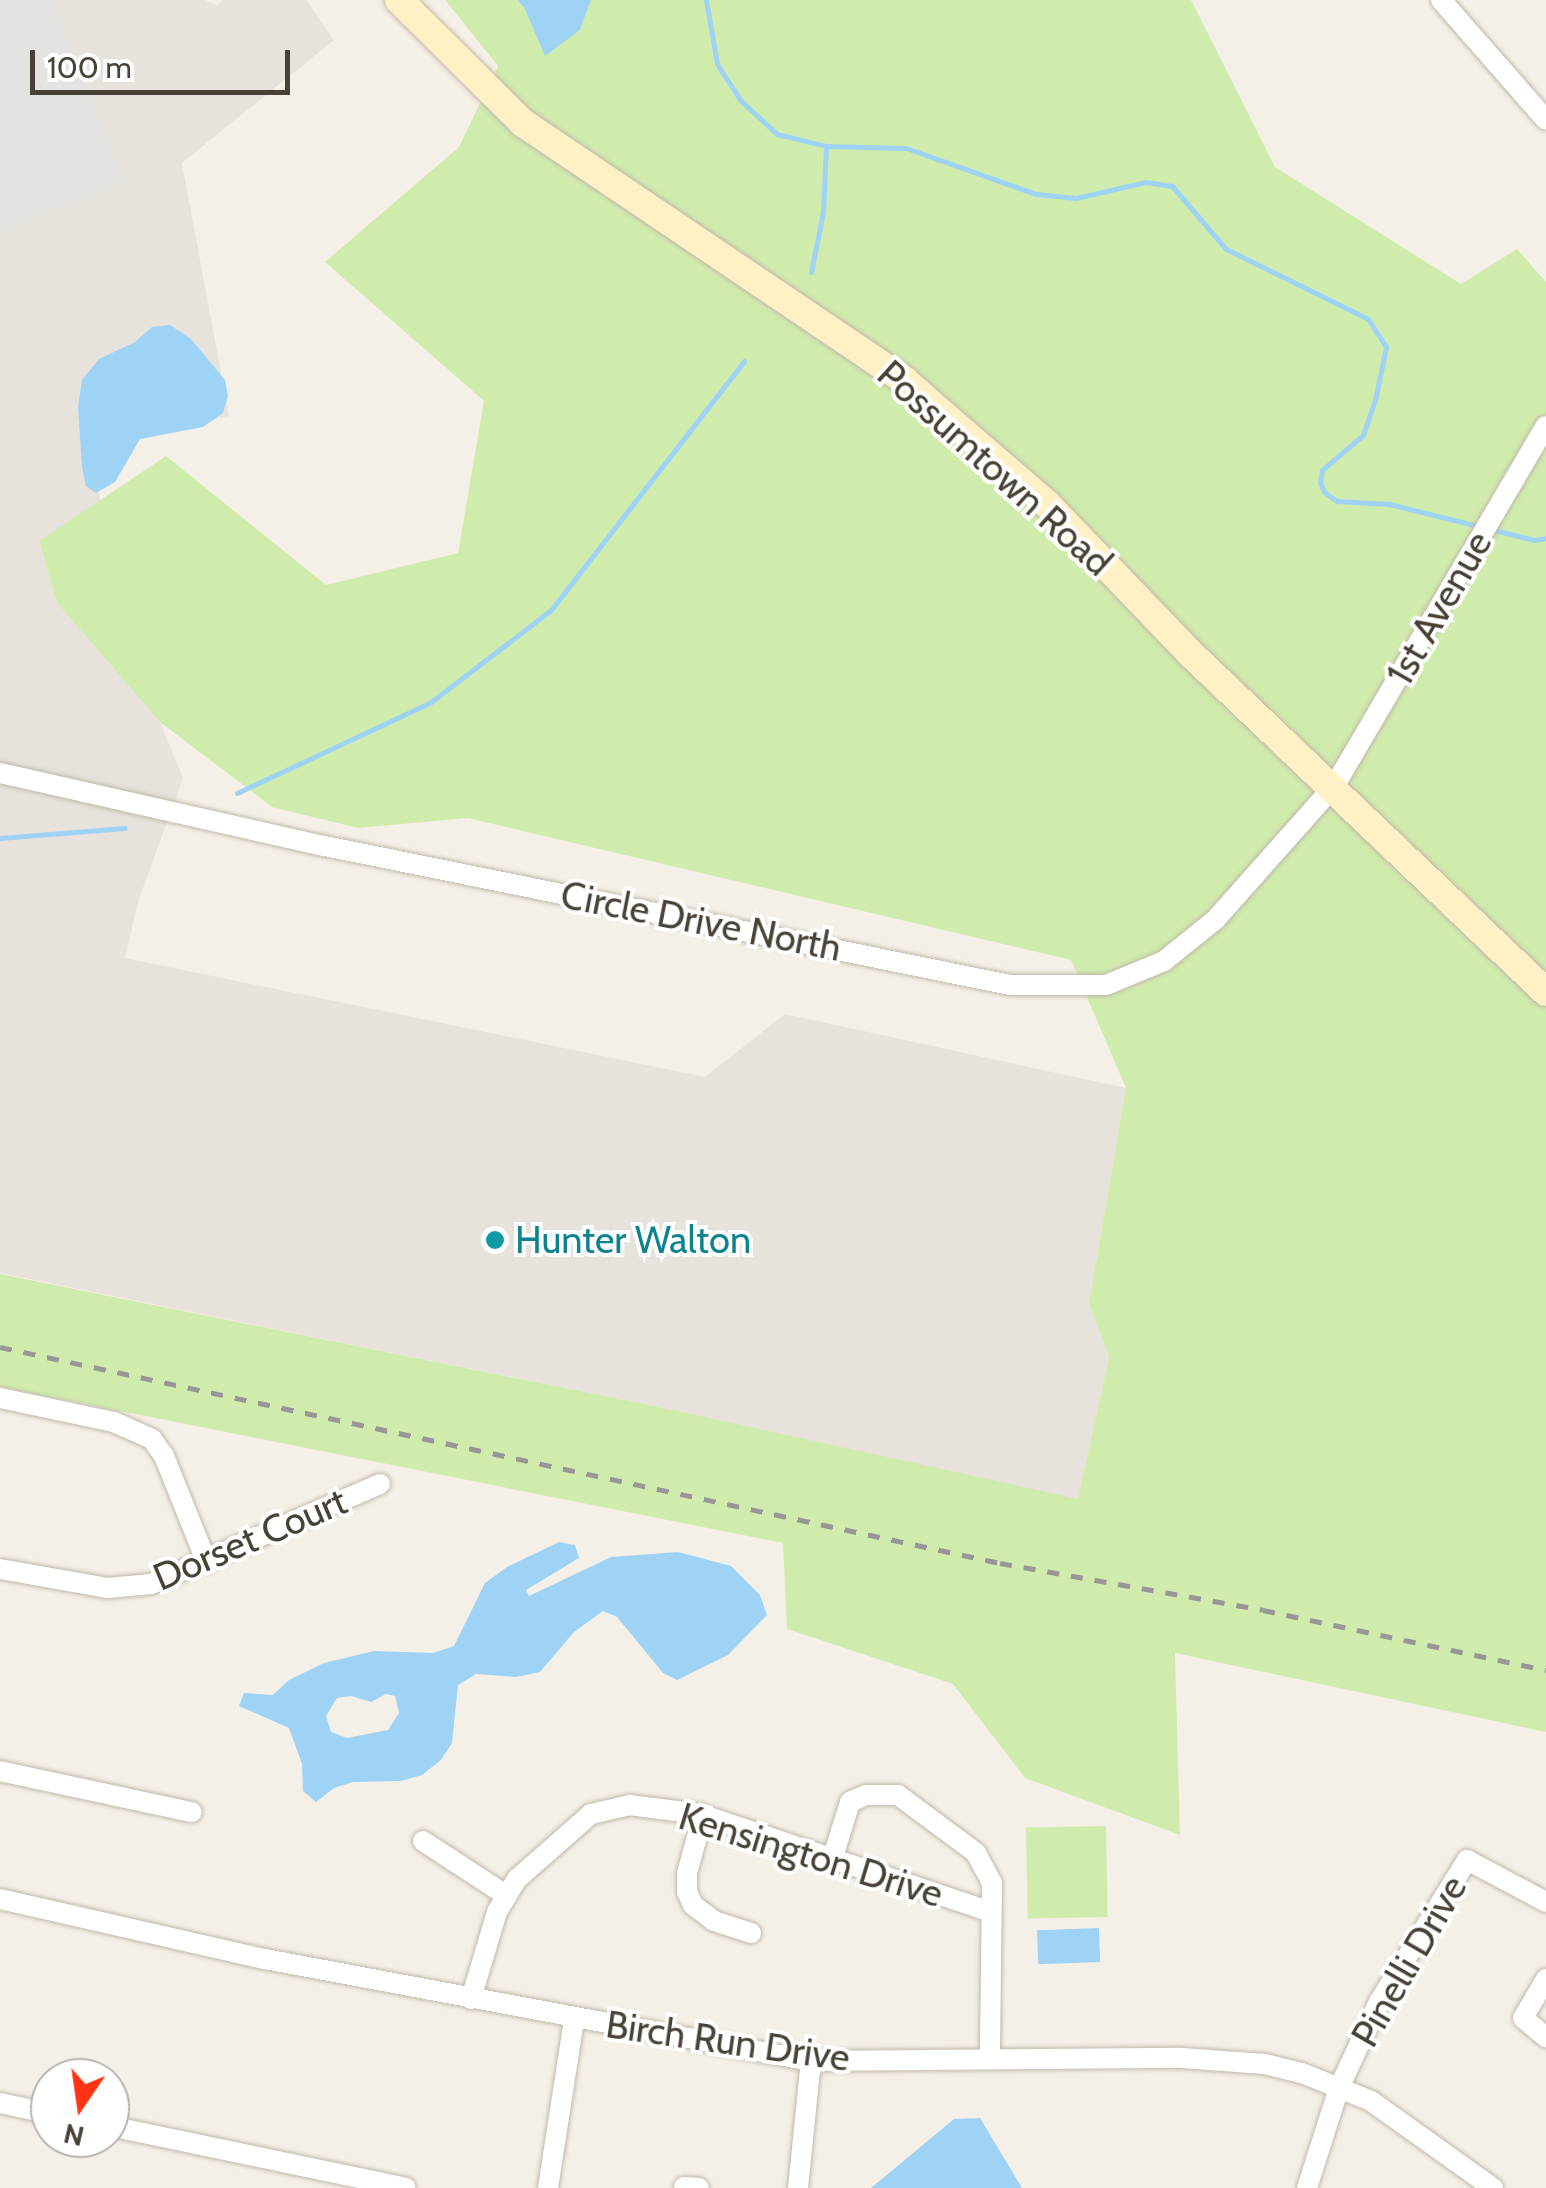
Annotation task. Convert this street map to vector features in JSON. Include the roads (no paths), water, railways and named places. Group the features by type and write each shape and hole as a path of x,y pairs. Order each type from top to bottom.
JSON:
{"main road":[{"name":"Possumtown Road","path":"399,0 523,123 905,381 1048,505 1194,656 1546,992"}],"street":[{"path":"1441,0 1546,120"},
{"name":"1st Avenue","path":"1332,789 1546,426"},
{"name":"Circle Drive North","path":"0,773 325,846 1010,985 1057,986 1106,985 1164,960 1216,919 1332,789"},
{"path":"0,1398 114,1422 152,1439 164,1456 207,1563"},
{"name":"Dorset Court","path":"0,1570 108,1588 132,1588 207,1563 380,1484"},
{"path":"0,1772 192,1812"},
{"path":"834,1858 850,1802 866,1795 898,1795 976,1853 992,1884 991,1912"},
{"name":"Kensington Drive","path":"471,1999 497,1912 507,1896 548,1848 591,1814 629,1805 703,1815 991,1912 990,2060"},
{"path":"703,1815 686,1873 686,1892 693,1905 714,1921 751,1933"},
{"path":"423,1841 507,1896"},
{"name":"Pinelli Drive","path":"1339,2088 1378,2002 1467,1860 1546,1902"},
{"name":"Birch Run Drive","path":"0,1899 265,1959 574,2020 811,2061 1182,2058 1265,2064 1371,2101 1494,2188"},
{"path":"1546,1978 1523,2018 1546,2038"},
{"path":"548,2188 574,2020"},
{"path":"798,2188 811,2061"},
{"path":"1307,2188 1339,2088"},
{"path":"0,2103 30,2110"},
{"path":"130,2130 406,2188"}],"water":[{"path":"517,0 591,0 580,30 545,56 524,7"},
{"path":"170,325 191,339 225,380 228,396 223,413 203,427 140,439 115,482 96,493 86,486 82,467 78,407 82,380 99,359 135,342 152,327"},
{"path":"559,1542 575,1545 579,1558 526,1590 529,1596 611,1557 678,1552 731,1566 760,1595 767,1615 728,1655 677,1680 663,1673 617,1617 603,1611 574,1632 540,1672 516,1677 476,1674 458,1685 452,1743 441,1760 422,1775 401,1781 353,1782 334,1788 316,1802 303,1791 302,1764 289,1728 239,1706 244,1693 273,1695 289,1680 324,1663 374,1651 433,1653 454,1646 485,1583 507,1567","holes":["386,1694 395,1696 399,1713 388,1730 347,1738 331,1732 326,1716 337,1698 351,1696 371,1702"]},
{"path":"1099,1928 1100,1962 1038,1964 1037,1930"},
{"path":"980,2118 1022,2188 871,2188 954,2119"}],"waterway":[{"path":"706,0 717,64 741,101 777,134 826,146 906,148 1036,194 1076,198 1146,182 1172,186 1226,249 1368,319 1386,347 1375,400 1363,435 1322,470 1320,482 1324,492 1337,501 1389,504 1478,526"},
{"path":"811,272 823,212 826,146"},
{"path":"237,793 431,702 551,610 744,361"},
{"path":"1494,530 1534,540 1546,538"},
{"path":"0,838 125,828"}],"railway":[{"path":"0,1347 1000,1563 1263,1610 1546,1670"}],"place":[{"name":"Hunter Walton","path":"495,1240"}]}
